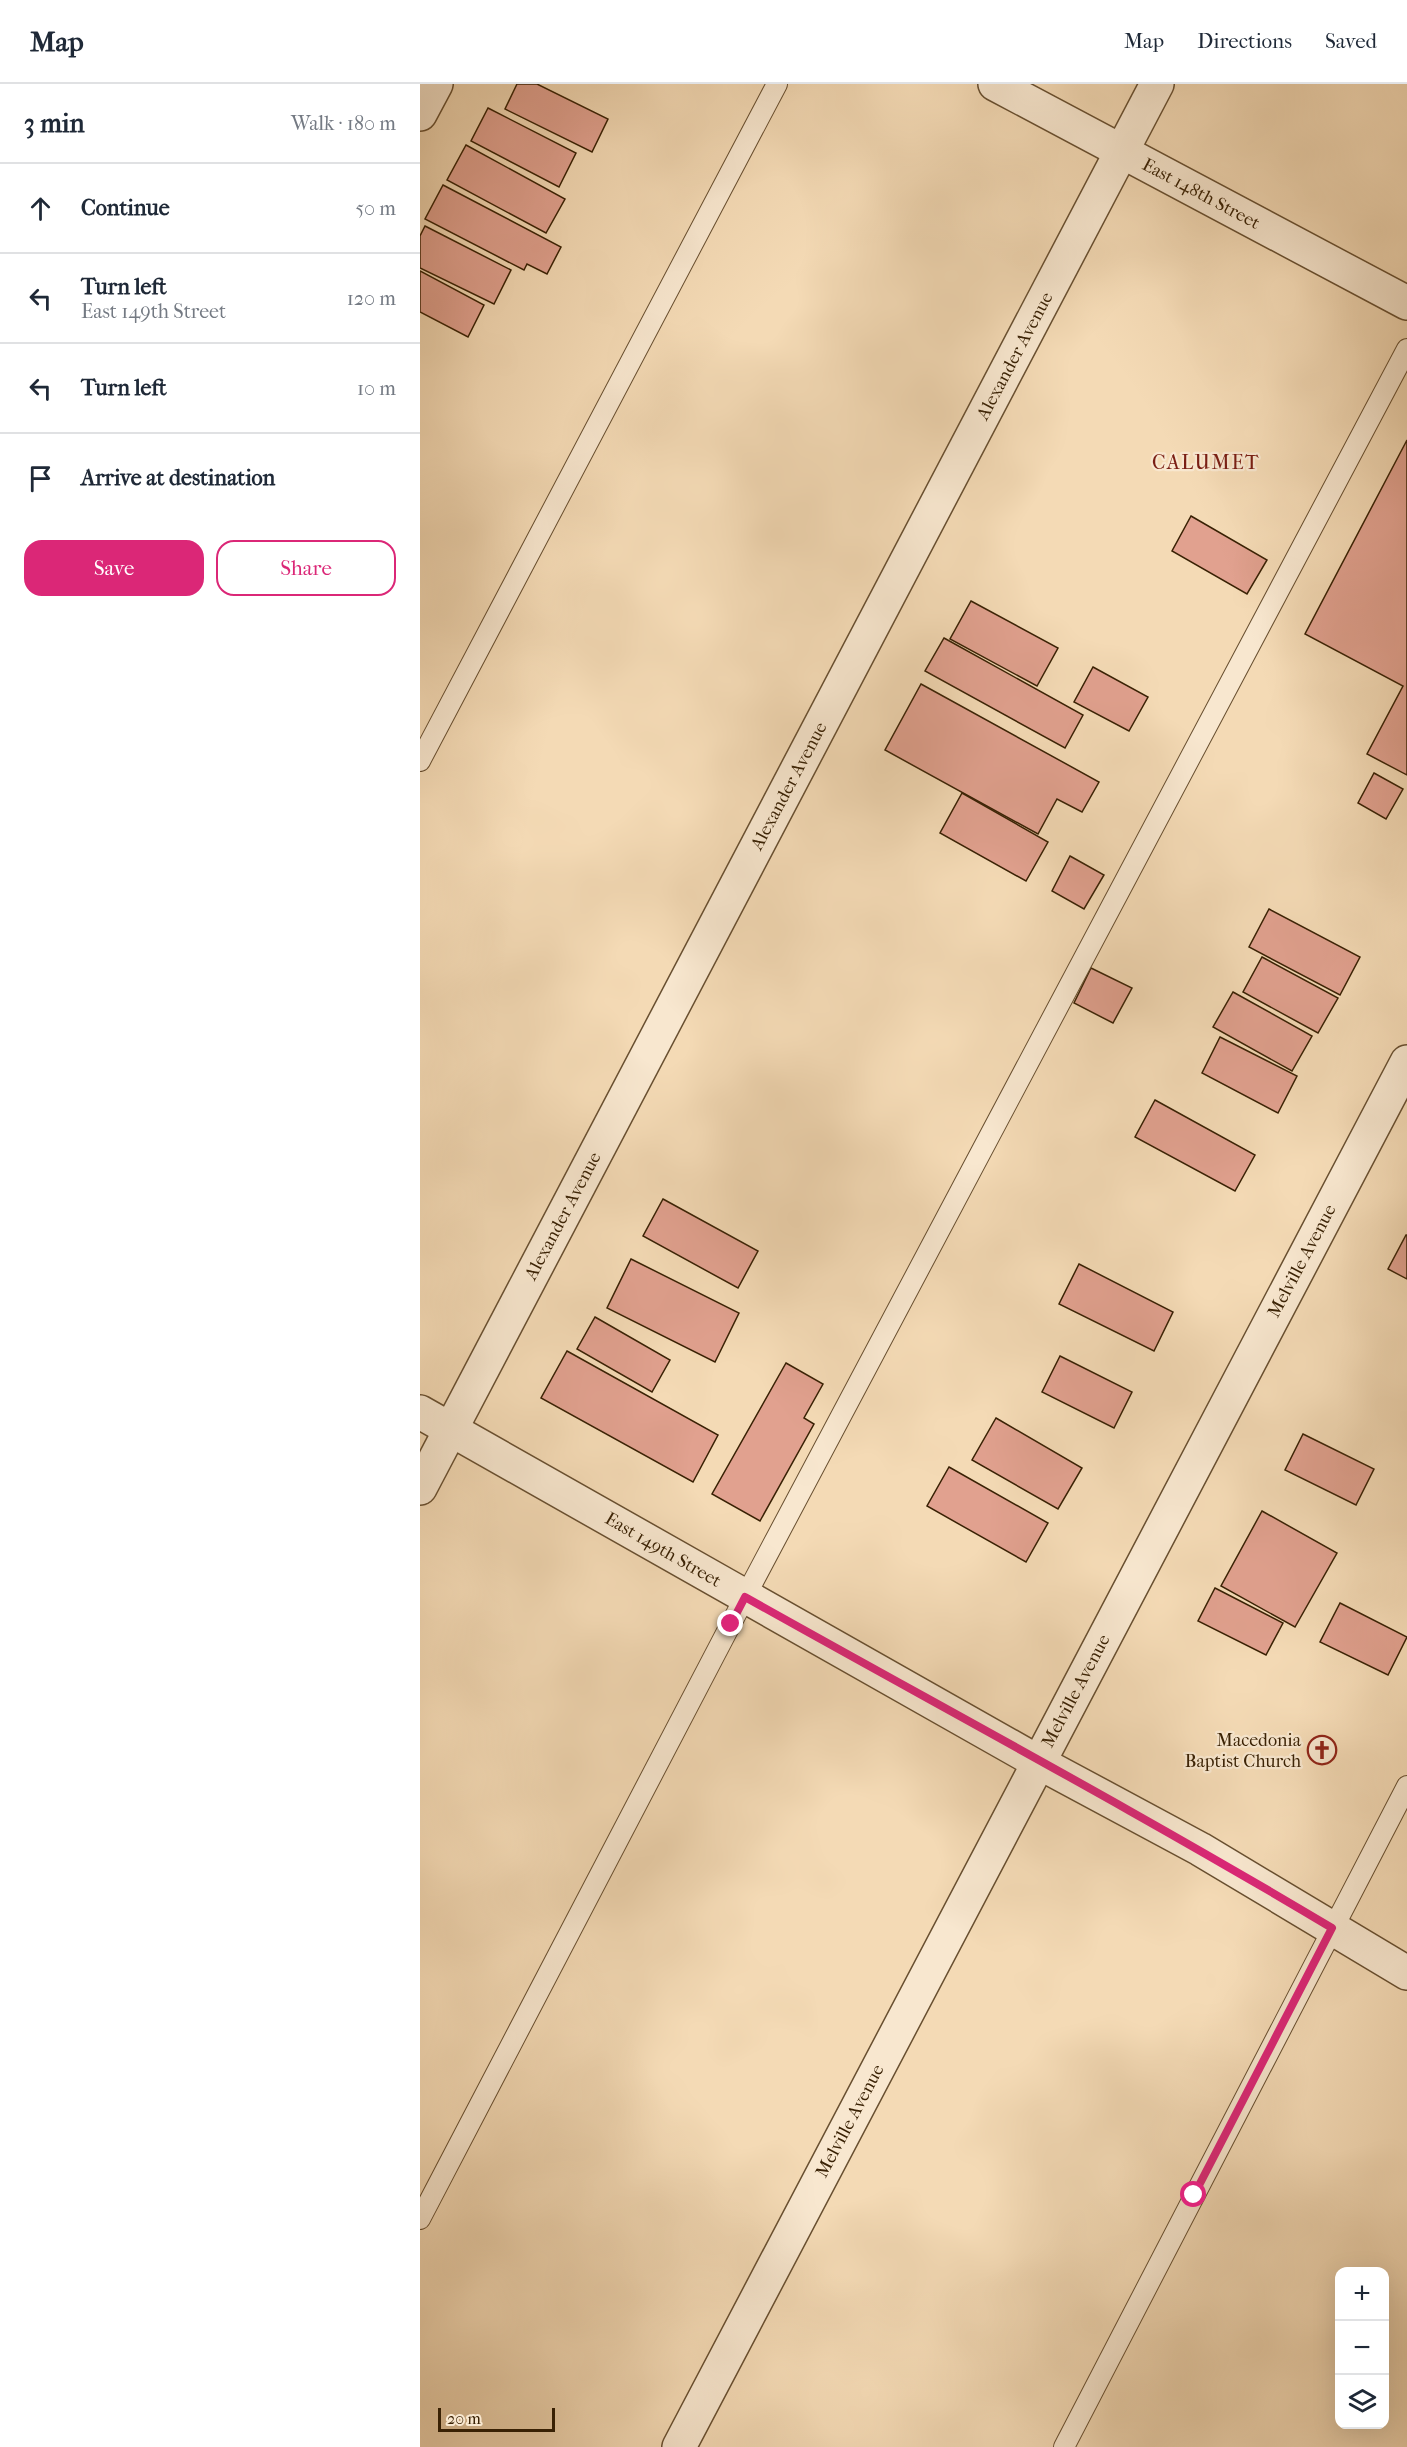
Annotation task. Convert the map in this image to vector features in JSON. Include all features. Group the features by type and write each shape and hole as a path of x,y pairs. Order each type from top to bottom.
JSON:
{"street":[{"path":"420,114 436,84"},
{"name":"East 148th Street","path":"995,84 1407,303"},
{"name":"Alexander Avenue","path":"420,1488 1157,84"},
{"name":"Melville Avenue","path":"679,2447 1407,1062"},
{"name":"East 149th Street","path":"420,1412 1038,1762 1200,1849 1407,1973"}],"lane":[{"path":"420,761 777,84"},
{"path":"420,2218 745,1597 1407,349"},
{"path":"1064,2447 1407,1786"}],"building":[{"path":"517,84 537,84 608,119 592,152 505,109"},
{"path":"488,108 576,153 559,187 471,141"},
{"path":"466,145 565,199 546,233 447,180"},
{"path":"443,185 561,247 547,274 527,264 524,270 425,219"},
{"path":"425,226 511,270 494,304 420,268 420,236"},
{"path":"420,271 484,305 468,337 420,312"},
{"path":"1407,440 1407,775 1367,754 1403,686 1305,634"},
{"path":"1191,516 1267,560 1247,594 1172,551"},
{"path":"971,601 1058,648 1037,686 950,639"},
{"path":"944,638 1083,715 1065,748 925,671"},
{"path":"1093,667 1148,697 1129,731 1074,702"},
{"path":"921,684 1099,782 1082,812 1057,799 1038,834 885,750"},
{"path":"1374,773 1403,789 1386,819 1358,803"},
{"path":"962,793 1048,842 1026,881 940,833"},
{"path":"1070,856 1104,875 1084,909 1052,891"},
{"path":"1269,909 1360,957 1340,995 1249,947"},
{"path":"1262,957 1338,998 1318,1033 1243,992"},
{"path":"1091,968 1132,988 1113,1023 1074,1003"},
{"path":"1233,992 1312,1036 1292,1071 1213,1027"},
{"path":"1220,1037 1297,1076 1278,1113 1202,1073"},
{"path":"1155,1100 1255,1155 1235,1191 1135,1137"},
{"path":"663,1199 758,1251 738,1288 643,1236"},
{"path":"1407,1235 1407,1279 1388,1269"},
{"path":"631,1259 739,1313 715,1362 607,1308"},
{"path":"1079,1264 1173,1312 1154,1351 1059,1304"},
{"path":"595,1317 670,1360 652,1392 577,1349"},
{"path":"567,1351 718,1435 693,1482 541,1398"},
{"path":"1060,1356 1132,1392 1114,1428 1042,1392"},
{"path":"786,1363 823,1384 804,1418 814,1424 760,1521 712,1494"},
{"path":"996,1418 1082,1468 1058,1509 972,1460"},
{"path":"1303,1434 1374,1469 1356,1505 1285,1470"},
{"path":"949,1467 1048,1523 1026,1562 927,1506"},
{"path":"1262,1511 1337,1553 1295,1627 1221,1586"},
{"path":"1215,1588 1283,1623 1266,1655 1198,1621"},
{"path":"1340,1603 1407,1637 1388,1675 1320,1642"}],"place":[{"name":"Macedonia Baptist Church","path":"1322,1750"}],"district":[{"name":"CALUMET","path":"1206,462"}],"route":[{"path":"731,1624 745,1597 1038,1762 1200,1849 1332,1928 1194,2195"}]}
